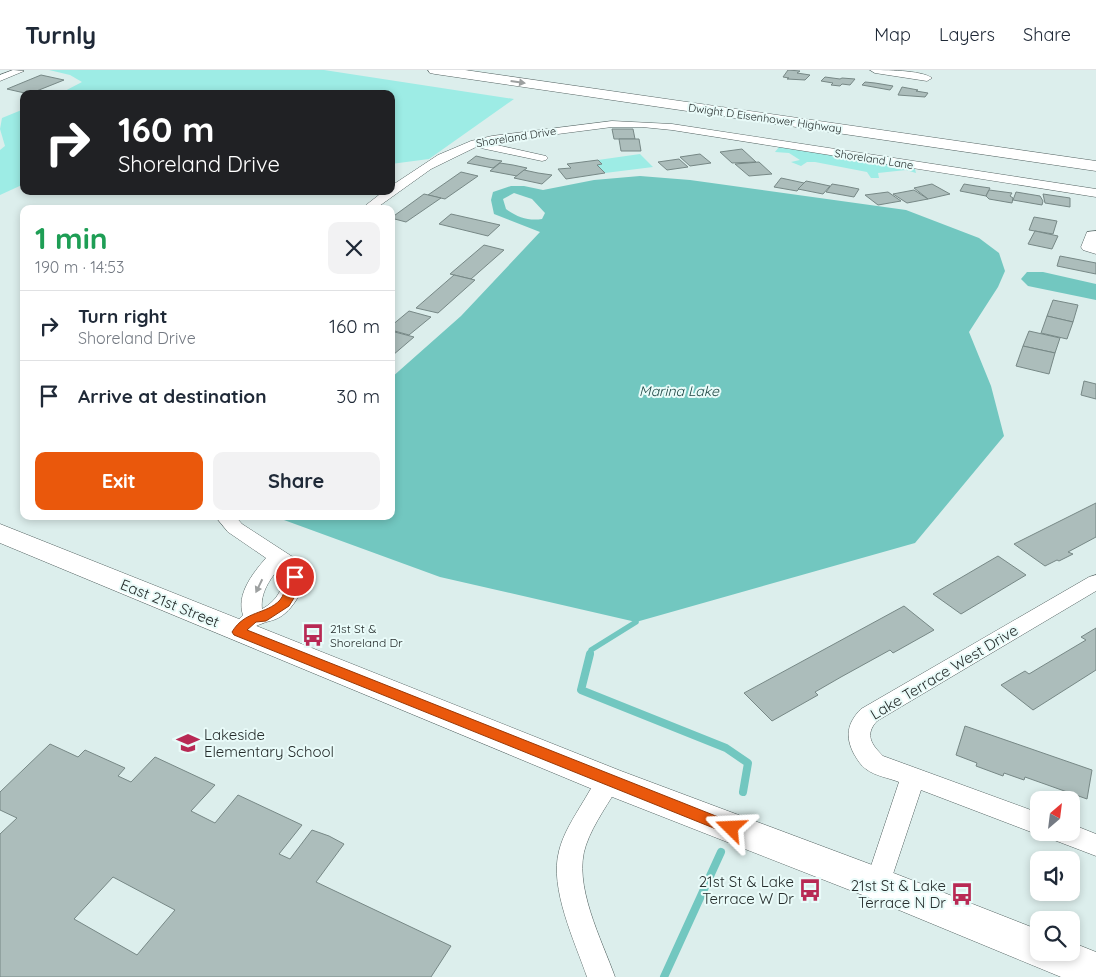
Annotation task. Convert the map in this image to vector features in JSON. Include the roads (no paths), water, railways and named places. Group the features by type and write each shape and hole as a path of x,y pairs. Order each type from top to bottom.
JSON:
{"main road":[{"name":"Dwight D Eisenhower Highway","path":"435,70 1096,166"},
{"name":"Dwight D Eisenhower Highway","path":"514,70 1096,154"},
{"name":"East 21st Street","path":"0,533 246,624 609,781 878,884 1030,945"},
{"path":"1070,961 1096,972"}],"street":[{"path":"875,70 927,78"},
{"path":"0,78 19,71"},
{"name":"Shoreland Drive","path":"395,190 450,153 471,144 492,139 598,125 653,124"},
{"name":"Shoreland Lane","path":"653,124 1096,193"},
{"path":"471,144 542,158"},
{"name":"Shoreland Drive","path":"373,205 388,195"},
{"path":"1096,235 1092,235 1088,247 1096,250"},
{"path":"227,520 234,528 262,545 277,558 295,568 295,577 290,593 284,603 262,618 246,624"},
{"path":"246,624 258,586 269,567 277,558"},
{"name":"Lake Terrace West Drive","path":"913,777 888,769 866,754 859,738 859,729 865,718 1096,582"},
{"path":"878,884 913,777 1030,821"},
{"path":"601,977 571,884 570,865 571,851 609,781"},
{"path":"1080,839 1096,845"}],"water":[{"name":"Marina Lake","path":"640,176 690,180 906,210 979,238 999,253 1005,271 998,287 969,332 991,386 1004,436 915,543 636,622 440,577 284,520 395,520 395,374 461,316 540,232 494,214 491,200 493,192 511,186 524,186 543,190 594,180","holes":["514,193 532,199 545,213 542,219 523,218 506,209 503,199"]},
{"path":"1027,272 1043,272 1096,284 1096,300 1028,286 1021,279"}],"waterway":[{"path":"590,655 591,650 636,622"},
{"path":"590,654 581,690 726,748 748,763 743,792"},
{"path":"664,977 721,852"}],"place":[{"name":"21st St & Shoreland Dr","path":"313,635"},
{"name":"Lakeside Elementary School","path":"188,743"},
{"name":"21st St & Lake Terrace W Dr","path":"810,890"},
{"name":"21st St & Lake Terrace N Dr","path":"962,894"}]}
